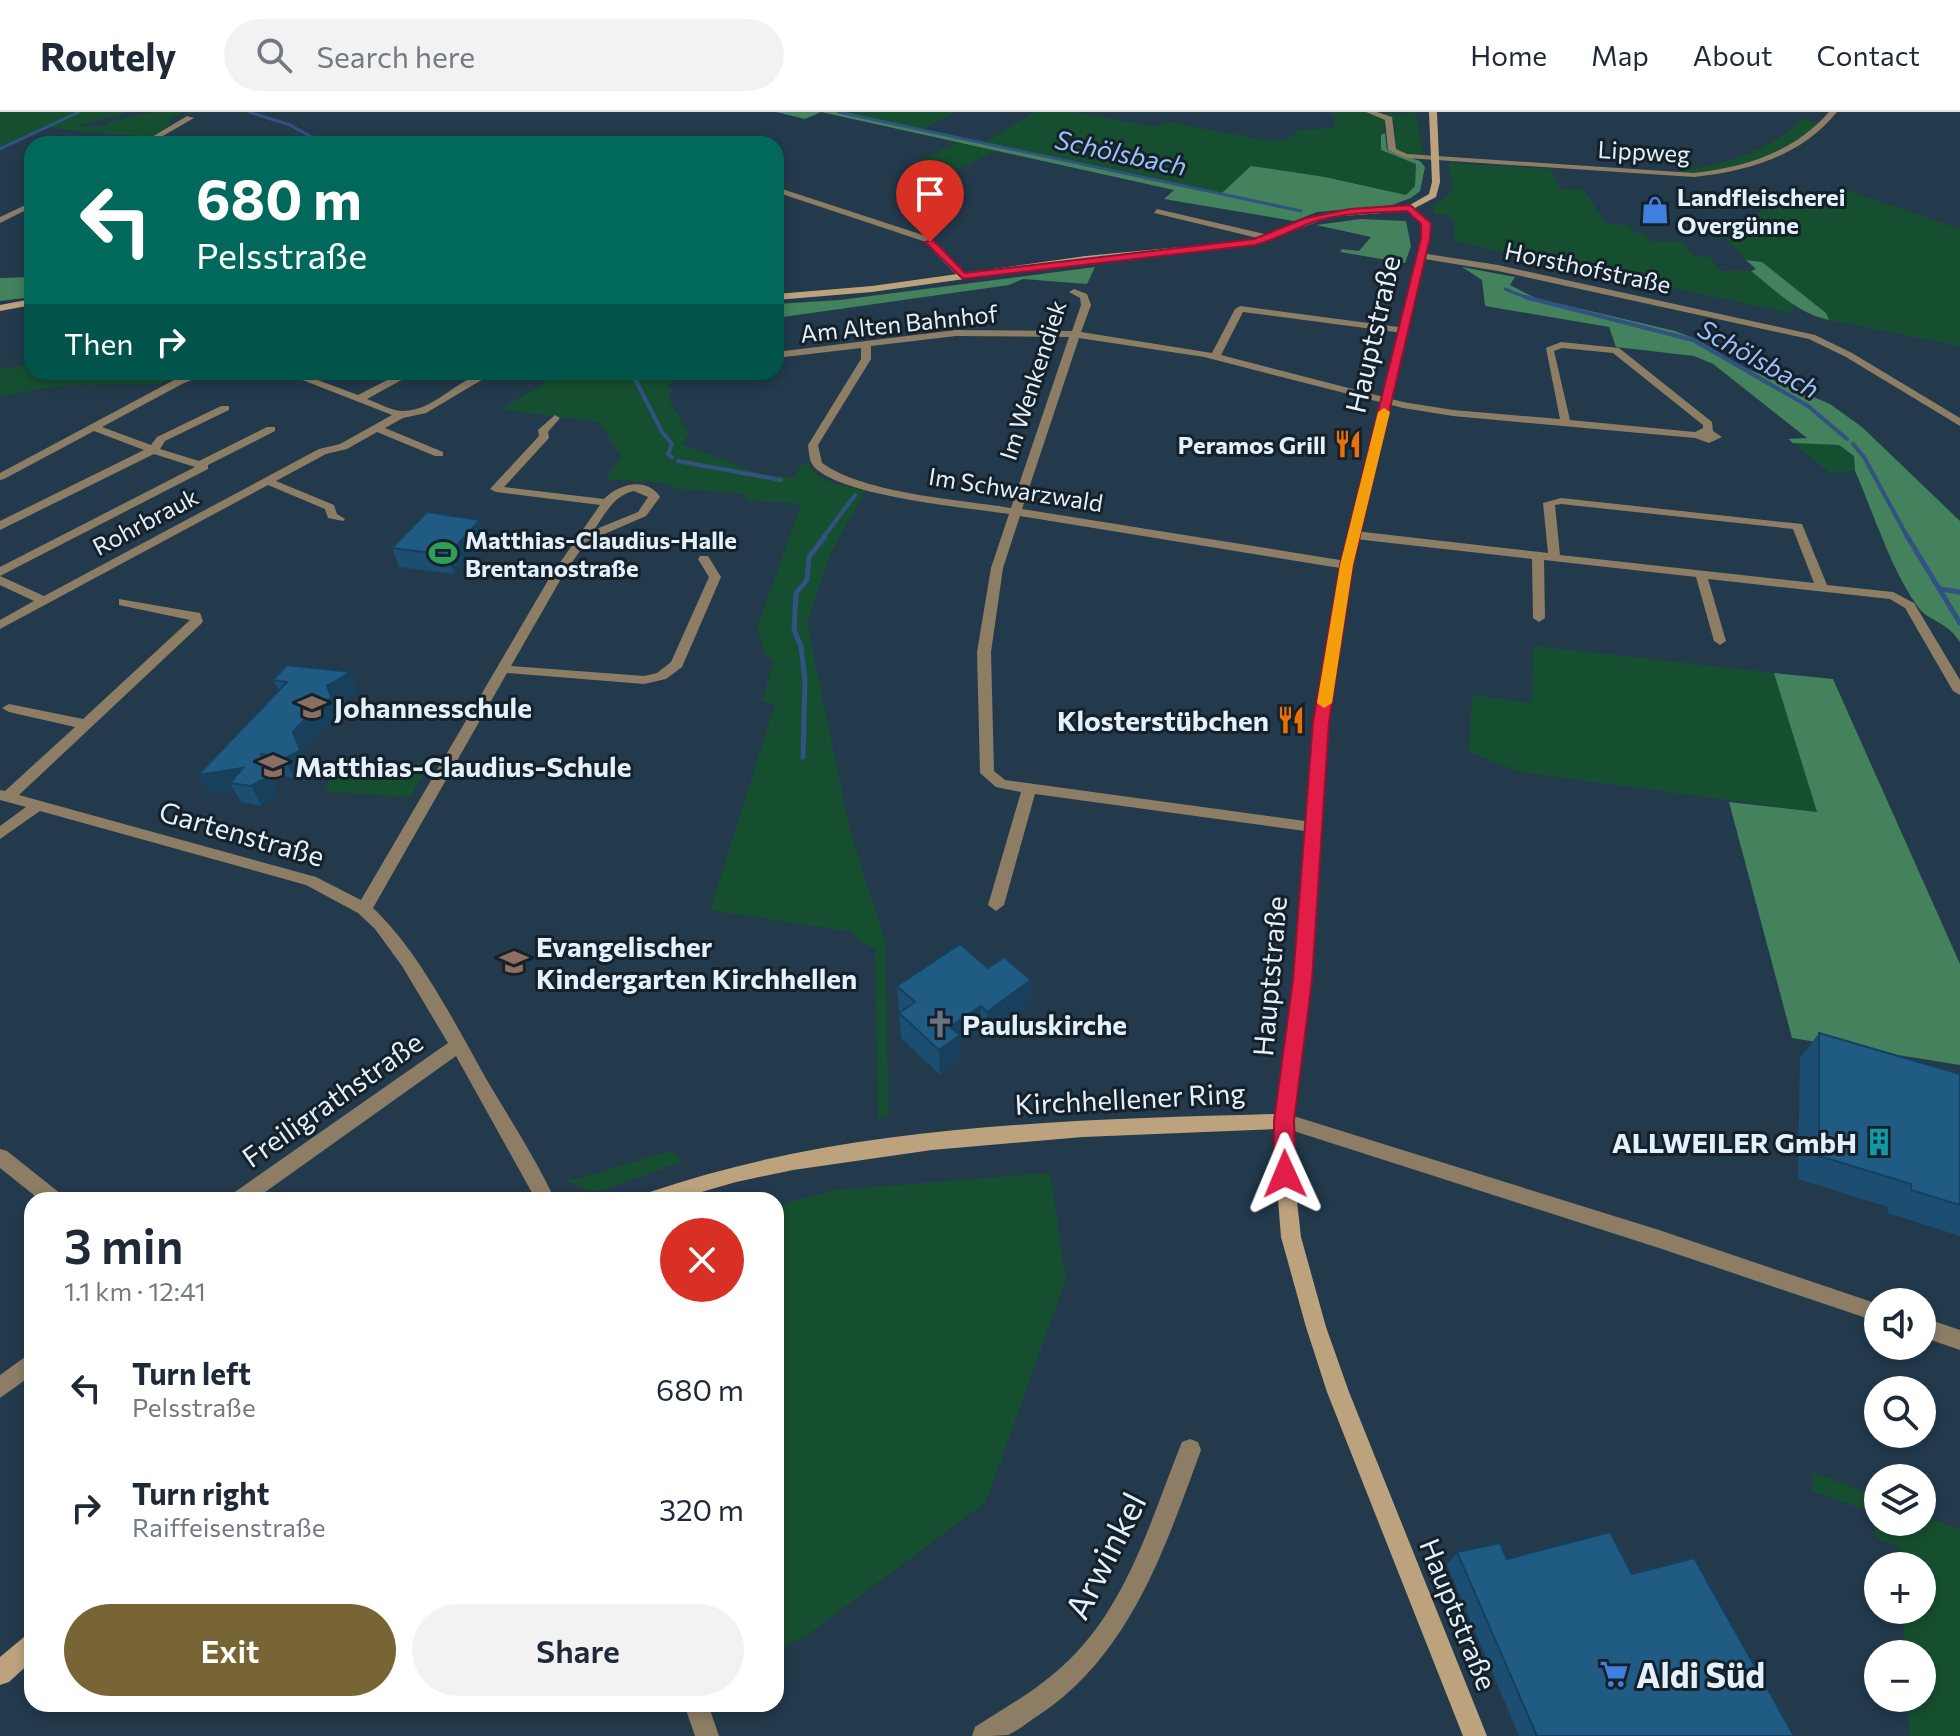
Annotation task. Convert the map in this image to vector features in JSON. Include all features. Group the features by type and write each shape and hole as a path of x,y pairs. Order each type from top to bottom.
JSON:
{"street":[{"name":"Lippweg","path":"1370,112 1389,119 1392,150 1406,156 1706,174 1751,163 1800,145 1824,125 1833,112"},
{"path":"784,296 872,289 1086,259 1230,245 1270,238 1306,221 1329,215 1410,208 1433,195 1436,159 1433,112"},
{"path":"158,136 190,118"},
{"path":"784,192 926,239 963,276"},
{"path":"0,220 24,208"},
{"name":"Hauptstraße","path":"1410,208 1426,223 1421,256 1346,565 1321,722 1302,980 1284,1121 1291,1237 1316,1327 1338,1392 1475,1736"},
{"path":"1157,211 1258,232 1270,238"},
{"name":"Horsthofstraße","path":"1421,256 1498,268 1812,337 1849,355 1960,423"},
{"name":"Im Wenkendiek","path":"1074,292 1084,296 1086,305 997,568 984,664 987,773 1001,784 1312,827"},
{"path":"1215,357 1245,298"},
{"path":"0,308 24,304"},
{"path":"1240,309 1403,330"},
{"name":"Am Alten Bahnhof","path":"784,354 956,333 1074,334 1215,357 1387,401 1453,413 1565,423 1702,434 1708,424 1616,350 1561,345 1549,350 1555,381 1563,398 1565,423"},
{"name":"Im Schwarzwald","path":"866,345 866,359 813,445 817,464 831,474 868,488 1346,565"},
{"path":"0,477 189,380"},
{"path":"357,400 396,380"},
{"name":"Rohrbrauk","path":"0,625 323,451 343,447 400,415 422,411 476,380"},
{"path":"311,381 400,415"},
{"path":"0,526 153,450 161,439 225,408"},
{"path":"555,418 542,432 545,436 496,489 607,503"},
{"path":"0,572 204,467 94,427"},
{"path":"377,428 439,454"},
{"path":"200,465 271,429"},
{"path":"267,481 330,507 332,516 339,519"},
{"path":"364,909 556,577 581,540 613,494 629,487 648,489 654,497 642,514 581,540"},
{"path":"1554,558 1549,503 1561,501 1762,522 1798,526 1821,586"},
{"path":"1355,535 1821,586 1900,598 1910,606 1960,691"},
{"path":"1538,556 1539,618"},
{"path":"502,669 644,680 661,676 677,664 715,577 704,559"},
{"path":"1701,574 1720,641"},
{"path":"0,580 44,601"},
{"path":"4,796 88,725 197,621 196,616 123,602"},
{"path":"9,708 88,725"},
{"path":"996,905 1029,788"},
{"name":"Gartenstraße","path":"4,796 311,881 364,909 381,925 403,955 541,1192"},
{"path":"0,834 37,806"},
{"name":"Freiligrathstraße","path":"250,1192 458,1045"},
{"name":"Kirchhellener Ring","path":"673,1192 727,1173 769,1164 959,1138 1284,1121 1629,1229 1864,1308"},
{"path":"0,1157 44,1192"},
{"path":"1936,1332 1960,1340"},
{"path":"0,1388 24,1368"},
{"name":"Arwinkel","path":"984,1736 1057,1687 1093,1650 1112,1624 1165,1518 1190,1450"},
{"path":"0,1673 24,1652"},
{"path":"699,1712 707,1736"}],"green space":[{"path":"0,112 128,112 77,126 103,127 113,121 152,112 198,112 182,113 169,119 169,126 151,136 46,128 0,150"},
{"path":"776,112 821,112 805,119"},
{"path":"821,112 844,112 1221,194 1251,166 1325,177 1406,195 1415,186 1416,164 1381,150 1381,135 1385,133 1387,150 1420,161 1425,167 1420,191 1411,198 1392,205 1317,212 1294,221 1164,199 1174,190"},
{"path":"844,112 956,112 922,129"},
{"path":"1035,112 1075,112 1154,127 1169,122 1257,139 1284,141 1300,130 1335,128 1335,116 1328,112 1363,112 1385,119 1381,150 1416,164 1415,186 1406,195 1325,177 1291,174 1222,194 983,143"},
{"path":"1379,112 1405,115 1406,112 1415,112 1424,156 1403,154 1396,149 1394,120"},
{"path":"1803,118 1820,124 1792,144 1752,162 1710,173 1677,171 1744,155 1775,140"},
{"path":"960,142 997,150 958,170 917,161"},
{"path":"1449,163 1550,169 1560,189 1584,190 1606,224 1629,225 1634,233 1644,233 1650,241 1683,242 1693,256 1710,257 1721,271 1751,271 1796,308 1790,313 1453,241 1455,228 1452,218 1434,214 1433,207 1453,191"},
{"path":"1849,191 1960,229 1960,346 1829,320 1826,313 1762,262 1746,260 1720,233 1786,198 1811,194 1830,200"},
{"path":"1361,219 1406,221 1411,246 1405,263 1340,252 1342,249 1359,251 1371,237 1316,225"},
{"path":"1746,260 1762,262 1826,313 1829,320 1817,317 1787,300 1751,271 1756,269"},
{"path":"1095,267 1087,284 1023,279 1009,285 784,317 784,304 840,300"},
{"path":"1462,267 1515,277 1510,285 1535,298 1675,331 1696,339 1743,367 1830,404 1862,427 1960,521 1960,642 1949,629 1922,612 1908,592 1855,471 1854,456 1839,445 1793,443 1788,439 1807,438 1713,364 1694,356 1616,347 1609,327 1485,306 1482,280"},
{"path":"24,277 24,298 0,301 0,278"},
{"path":"24,366 24,380 169,380 160,384 66,385 0,396 0,369"},
{"path":"542,380 673,380 667,388 673,390 668,398 689,434 682,444 757,473 793,478 802,464 807,463 825,480 865,490 830,555 807,623 850,830 886,944 888,1116 878,1119 875,949 858,940 853,932 710,910 775,704 762,701 774,660 766,657 757,628 801,504 745,500 747,494 671,488 674,484 605,479 621,457 599,422 501,409 548,382"},
{"path":"1793,443 1839,445 1854,456 1855,471 1830,473"},
{"path":"1533,646 1774,673 1817,812 1520,772 1469,752 1472,695 1532,703"},
{"path":"1774,673 1833,679 1960,964 1960,1065 1792,1038 1729,802 1817,812"},
{"path":"346,758 429,764 410,797 323,791"},
{"path":"673,1150 681,1162 603,1190 590,1191 564,1179 574,1180"},
{"path":"1050,1173 1066,1279 986,1502 807,1635 784,1647 784,1204 836,1190"},
{"path":"1813,1472 1864,1492 1864,1509 1812,1491"},
{"path":"1936,1521 1960,1530 1960,1736 1909,1736 1908,1712 1936,1712 1936,1640 1904,1640 1904,1624 1936,1624 1936,1552 1900,1552 1900,1547 1875,1538 1936,1536"}],"building":[{"path":"427,512 480,520 448,555 392,548"},
{"path":"287,665 351,672 327,686 332,698 317,706 293,732 300,750 284,759 261,754 268,777 251,786 230,783 243,768 198,775 287,682 273,680"},
{"path":"960,944 988,968 1004,957 1031,980 987,1012 981,1006 950,1027 960,1035 939,1050 899,1013 915,1002 897,986"},
{"name":"ALLWEILER GmbH","path":"1819,1033 1960,1074 1960,1205 1911,1190 1911,1184 1819,1156"},
{"name":"Aldi Süd","path":"1610,1532 1632,1574 1694,1558 1794,1736 1537,1736 1457,1552 1500,1543 1507,1559"}],"waterway":[{"path":"28,136 79,112"},
{"path":"249,112 290,125 310,136"},
{"name":"Schölsbach","path":"838,112 1301,211"},
{"path":"0,149 24,138"},
{"name":"Schölsbach","path":"1505,289 1525,297"},
{"name":"Schölsbach","path":"1525,297 1693,340 1808,406 1847,439"},
{"name":"Schölsbach","path":"1525,297 1530,299"},
{"path":"636,380 662,432 672,444 668,454 672,457"},
{"name":"Schölsbach","path":"1853,444 1864,457 1908,538"},
{"path":"678,461 781,480"},
{"path":"823,538 855,495"},
{"path":"803,757 805,680 801,647 794,629 796,593 807,580 809,557 825,536"},
{"name":"Schölsbach","path":"1907,536 1960,623"},
{"path":"1940,589 1960,592"}],"slow traffic":[{"path":"1324,703 1346,565 1384,412"}],"place":[{"name":"Landfleischerei Overgünne","path":"1655,210"},
{"name":"Peramos Grill","path":"1348,444"},
{"name":"Matthias-Claudius-Halle Brentanostraße","path":"443,553"},
{"name":"Johannesschule","path":"312,707"},
{"name":"Klosterstübchen","path":"1291,720"},
{"name":"Matthias-Claudius-Schule","path":"273,766"},
{"name":"Evangelischer Kindergarten Kirchhellen","path":"514,962"},
{"name":"Pauluskirche","path":"940,1024"},
{"name":"ALLWEILER GmbH","path":"1879,1142"},
{"name":"Aldi Süd","path":"1614,1674"}],"route":[{"path":"930,242 963,276 1086,259 1255,242 1279,235 1306,221 1350,212 1410,208 1426,223 1426,238 1346,565 1321,722 1302,980 1284,1121 1285,1174"}]}
